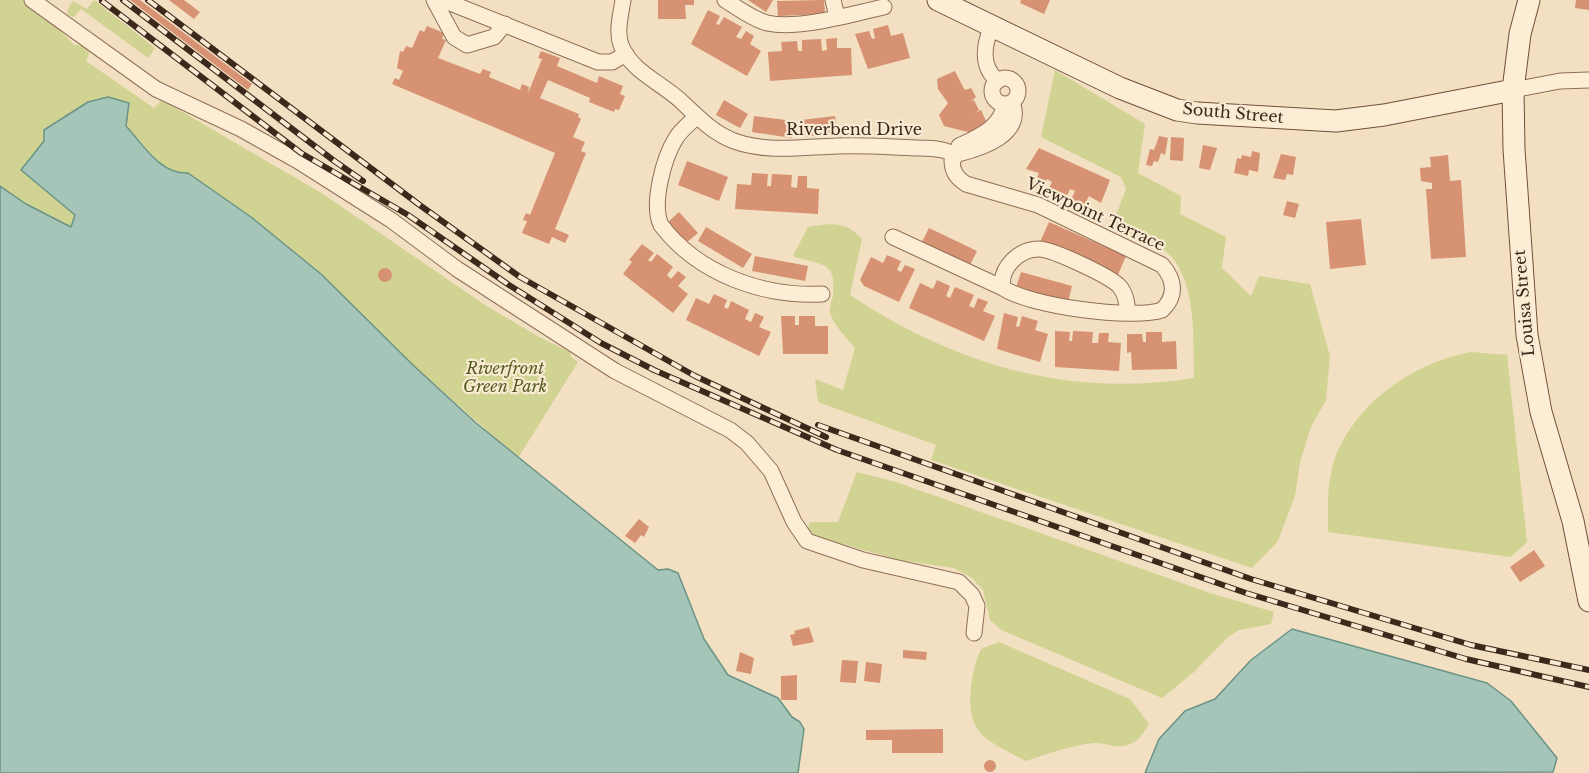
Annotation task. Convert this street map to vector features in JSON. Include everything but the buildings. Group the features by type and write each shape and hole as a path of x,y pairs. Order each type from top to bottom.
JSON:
{"street":[{"path":"32,0 156,89 241,129 298,161 391,220 457,269 615,371 730,430 747,443 771,471 794,522 807,541 863,560 959,582 972,595 977,606 974,633"},
{"path":"434,0 454,37 467,45 494,37 505,24"},
{"path":"443,0 598,62 612,62 626,54 619,33 623,0"},
{"path":"725,0 766,22 805,22 884,7"},
{"path":"833,0 837,17"},
{"name":"South Street","path":"938,0 1120,88 1178,110 1197,113 1336,121 1384,115 1513,90"},
{"name":"Louisa Street","path":"1529,0 1520,33 1513,90 1522,283 1532,374 1573,521 1589,601"},
{"name":"Riverbend Drive","path":"626,54 639,70 683,103 696,117 732,140 797,150 836,146 952,153 989,130 1002,116 1008,103 993,95 998,81 989,71 985,56 992,26"},
{"path":"1513,90 1560,81 1589,80"},
{"path":"696,117 674,140 664,166 658,200 661,225 693,255 732,278 778,293 822,294"},
{"name":"Viewpoint Terrace","path":"892,237 1014,294 1081,309 1128,313 1157,311 1171,299 1173,284 1162,266 1038,205 966,184 953,170 952,153"},
{"path":"1004,288 1004,273 1010,263 1021,254 1040,249 1116,283 1124,294 1128,313"}],"green space":[{"name":"Riverfront Green Park","path":"0,0 23,0 39,15 46,16 74,45 83,45 91,49 86,61 154,108 162,100 323,194 485,305 539,337 570,352 571,357 578,362 518,458 414,366 321,274 251,217 188,173 169,169 161,164 127,127 88,102 44,130 45,141 21,170 75,215 71,227 26,204 0,186"},
{"path":"94,0 155,48 148,58 81,9 74,17 68,15 67,10 73,1 87,9"},
{"path":"1055,70 1145,124 1138,173 1181,196 1180,214 1226,237 1222,268 1251,296 1259,276 1310,284 1330,356 1326,400 1311,427 1300,462 1295,496 1278,541 1252,568 931,460 936,445 818,402 815,379 843,390 855,348 830,313 834,283 829,269 819,263 793,256 808,227 824,225 844,226 862,239 850,295 931,340 972,357 1014,370 1057,379 1102,383 1147,383 1194,378 1192,314 1185,283 1179,269 1171,256 1160,248 1112,226 1126,189 1121,177 1041,137"},
{"path":"1471,352 1507,355 1527,542 1511,557 1328,532 1330,476 1340,446 1352,426 1385,391 1405,377 1426,366"},
{"path":"857,472 896,482 1210,593 1274,612 1271,624 1239,630 1228,637 1194,672 1162,698 1001,630 990,620 983,590 972,578 954,568 899,560 815,536 807,530 810,522 838,522"},
{"path":"999,642 1130,699 1149,724 1139,738 1125,746 1085,744 1026,761 1006,751 985,738 976,727 970,699 975,666 981,649"}],"shaded area":[{"path":"108,97 129,103 126,126 152,157 168,169 188,173 251,217 321,274 414,366 476,423 658,570 668,569 678,573 704,639 728,675 778,698 792,717 800,722 804,729 798,773 0,773 0,186 26,204 71,227 75,215 21,170 44,141 44,130 88,102"},
{"path":"1292,629 1487,683 1511,701 1557,758 1553,772 1145,773 1159,739 1185,711 1215,699 1251,660"}],"railway":[{"path":"123,0 363,181"},
{"path":"148,0 421,206 520,277 695,376 826,437"},
{"path":"102,1 301,153 408,215 509,285 601,343 654,370 837,450 1246,593 1466,659 1589,687"},
{"path":"818,425 1251,579 1471,645 1589,670"}]}
